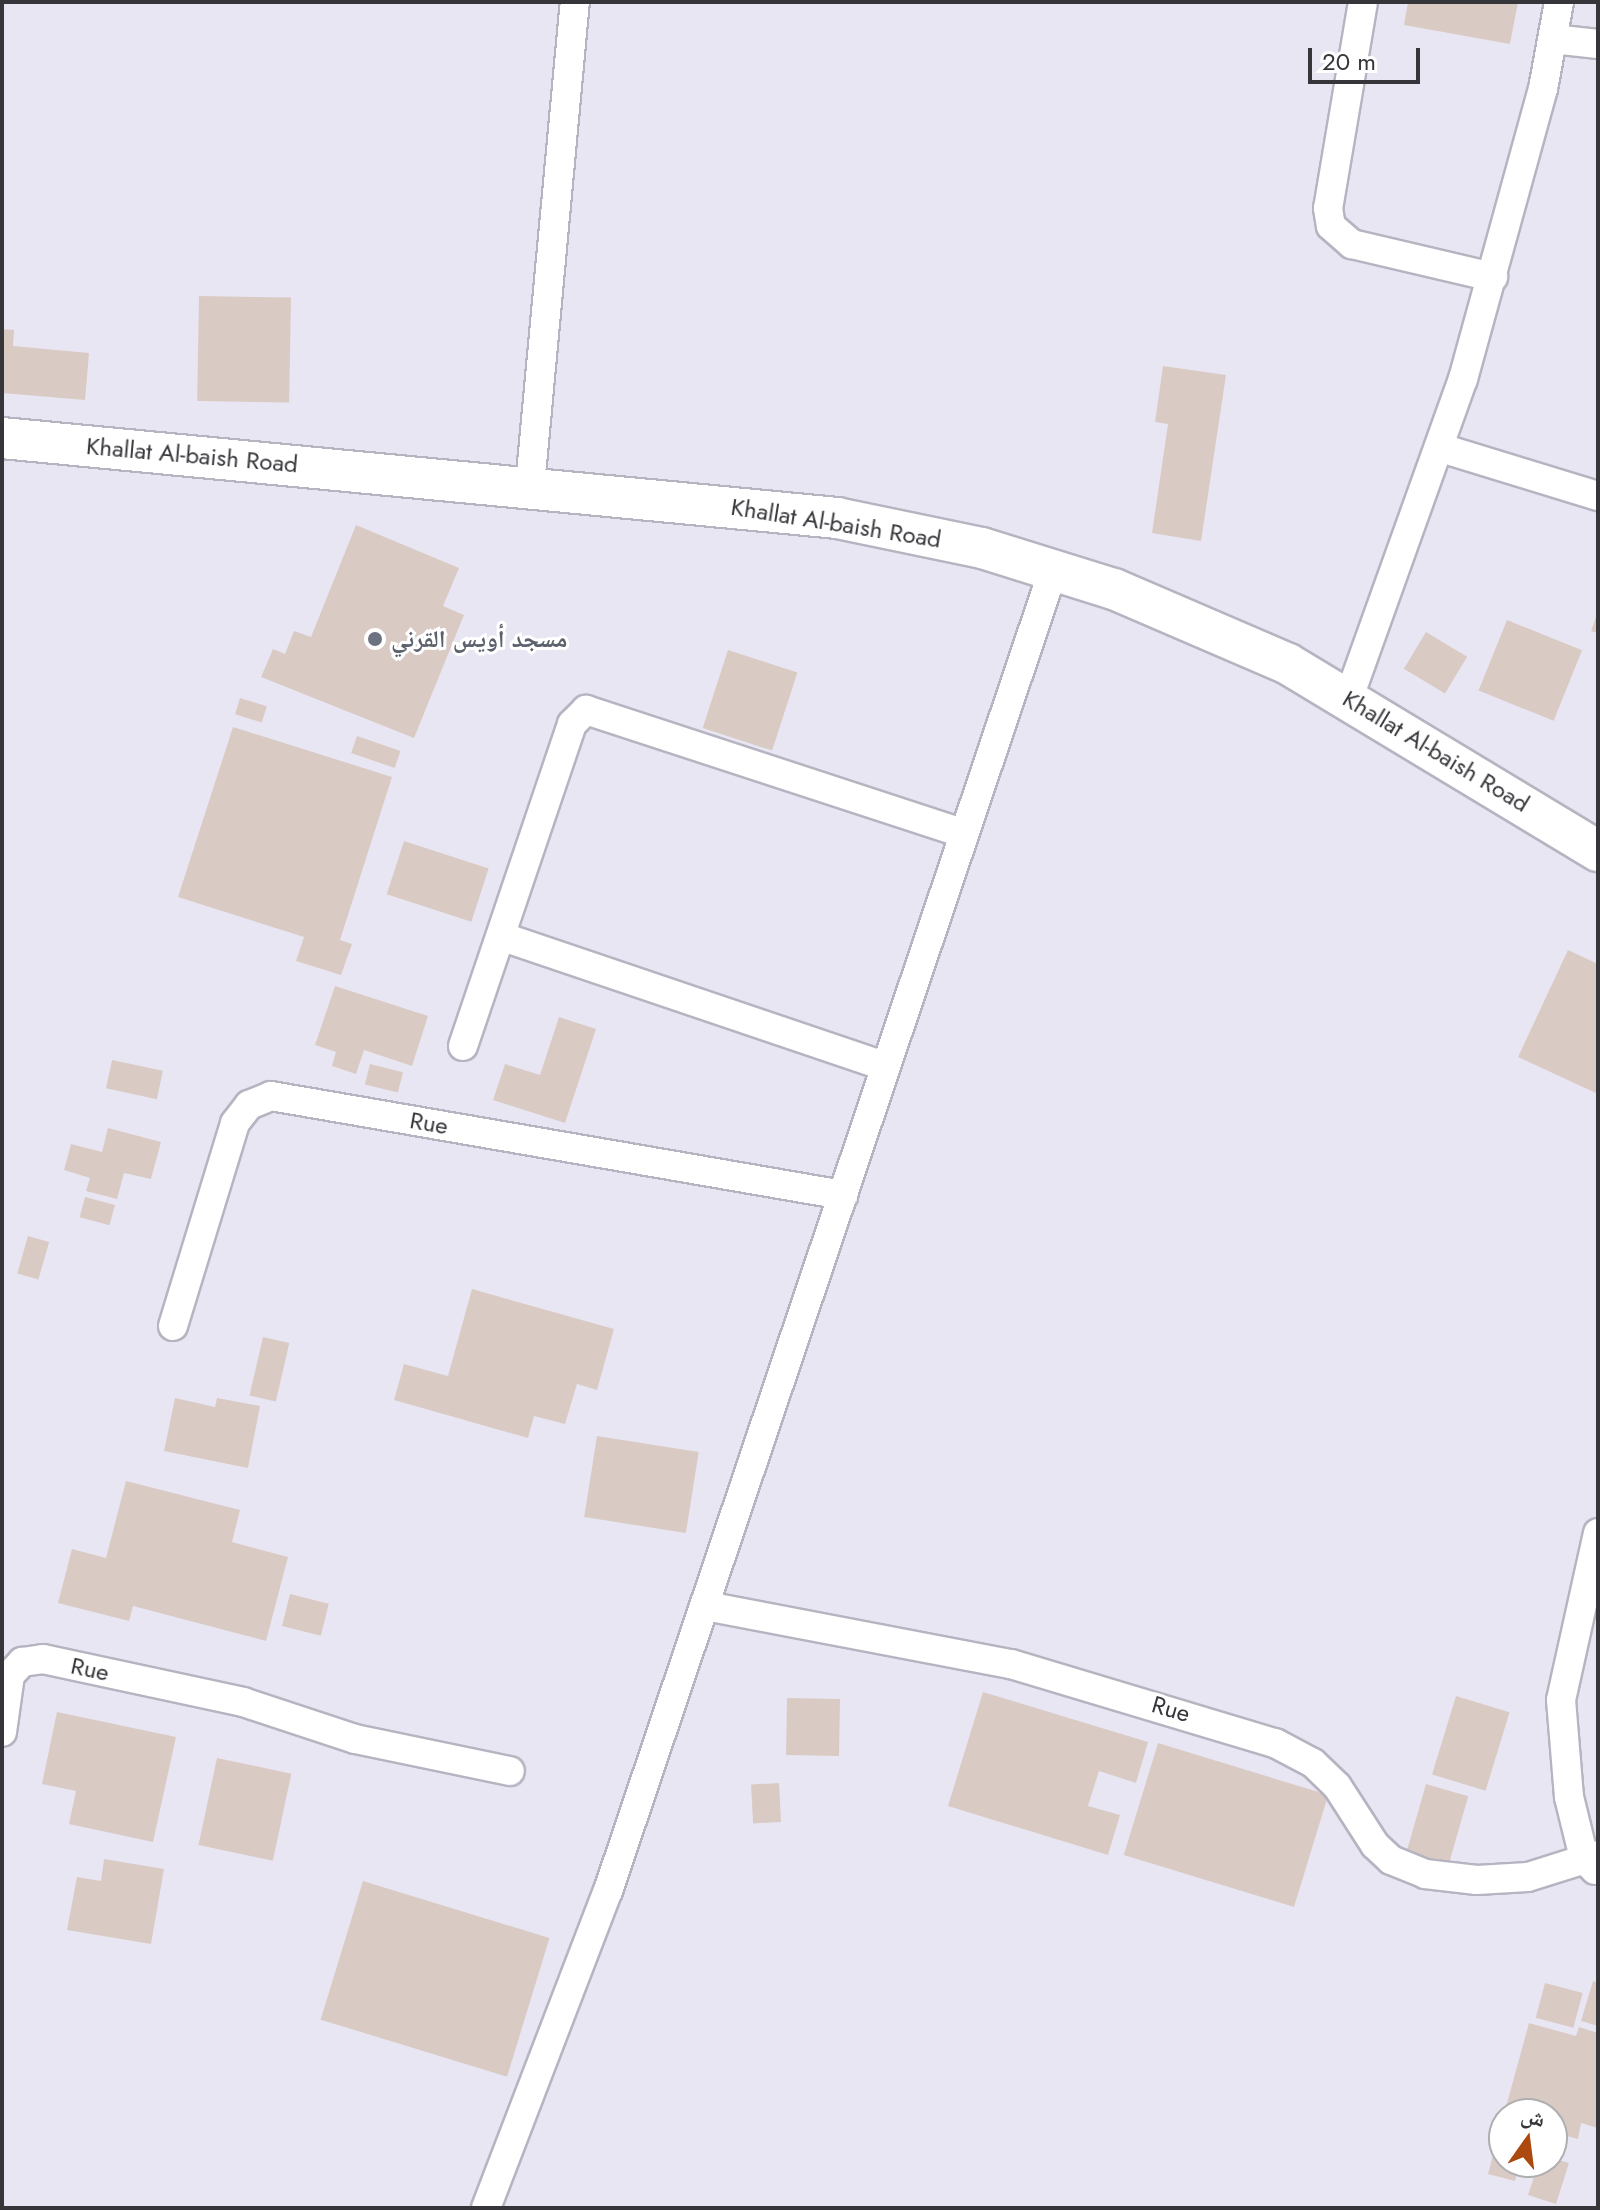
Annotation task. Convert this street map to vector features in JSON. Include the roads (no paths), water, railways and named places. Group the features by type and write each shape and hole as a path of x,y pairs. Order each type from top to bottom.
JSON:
{"street":[{"path":"530,485 575,2"},
{"path":"1363,2 1328,208 1331,226 1352,244 1493,277"},
{"path":"1349,697 1441,448 1493,277 1553,39 1559,2"},
{"path":"1553,39 1598,44"},
{"name":"Khallat Al-baish Road","path":"2,438 530,485 837,518 1054,568 1173,612 1349,697 1598,851"},
{"path":"1441,448 1598,496"},
{"path":"486,2208 608,1891 1054,568"},
{"path":"463,1046 503,937 572,724 586,710 963,833"},
{"path":"503,937 886,1067"},
{"name":"Rue","path":"173,1326 235,1123 249,1105 271,1096 843,1195"},
{"name":"Rue","path":"706,1606 1011,1664 1275,1743 1313,1763 1329,1778 1391,1860 1425,1874 1477,1880 1528,1877 1593,1862 1569,1797 1561,1700 1598,1533"},
{"name":"Rue","path":"2,1732 10,1675 22,1662 43,1659 243,1702 355,1739 510,1771"}],"place":[{"name":"مسجد أويس القرني","path":"375,639"}]}
